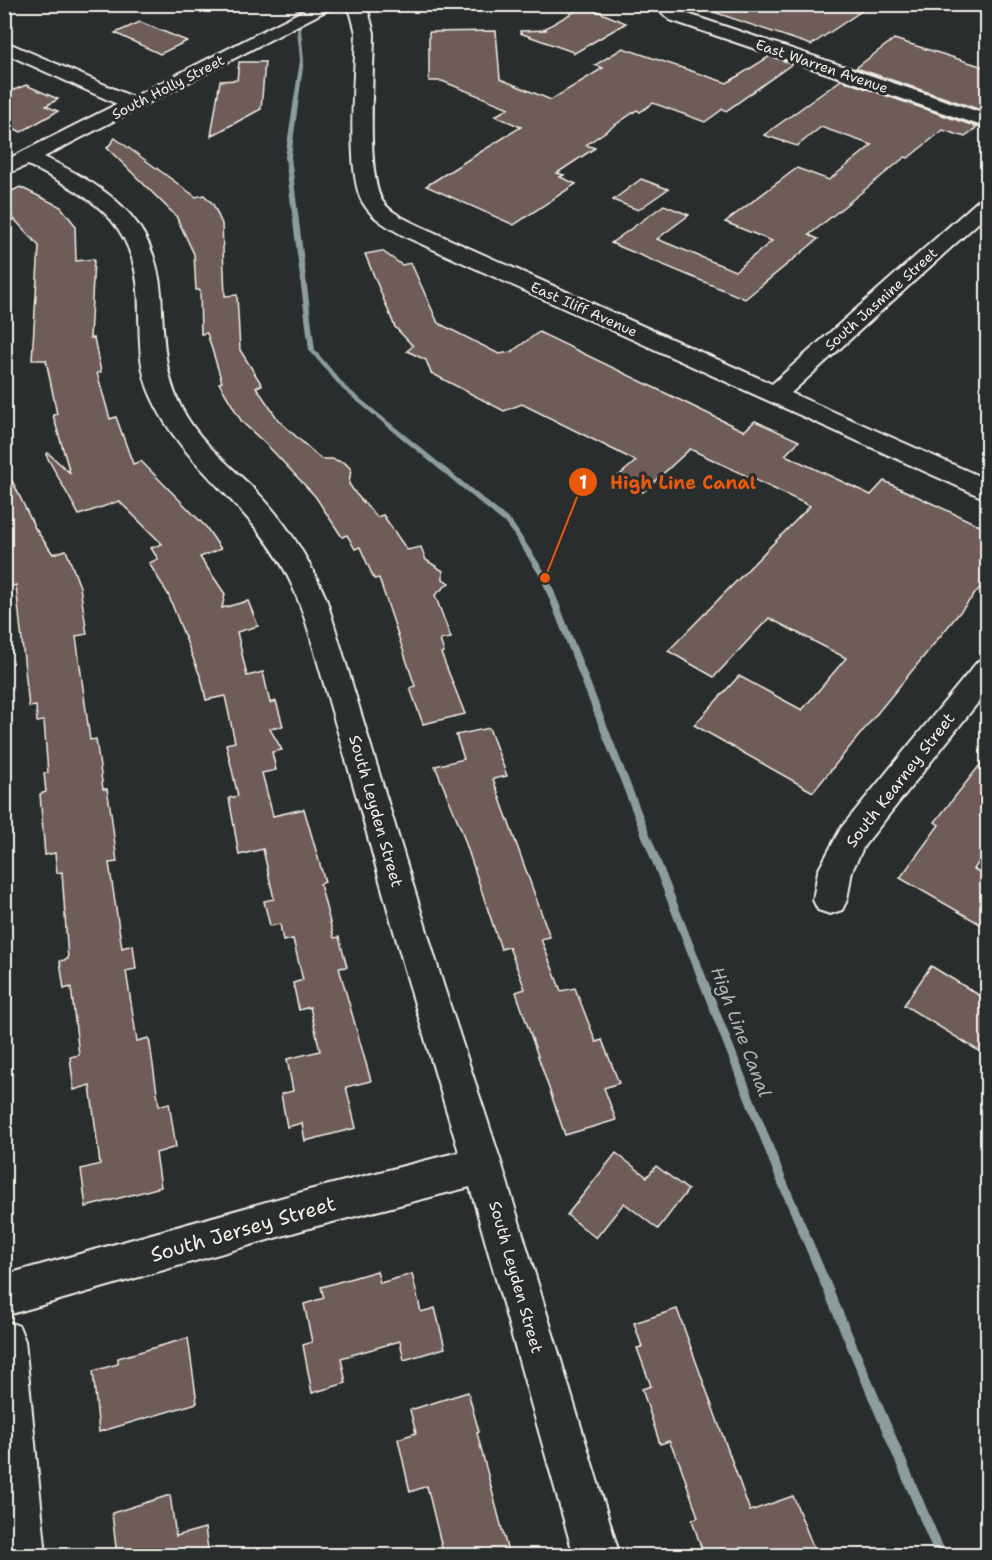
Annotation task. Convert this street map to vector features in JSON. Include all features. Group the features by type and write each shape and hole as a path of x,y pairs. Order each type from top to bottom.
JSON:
{"street":[{"name":"East Iliff Avenue","path":"353,4 363,22 363,172 367,194 380,213 414,232 987,491"},
{"name":"East Warren Avenue","path":"660,5 676,16 987,122"},
{"path":"338,17 359,32 364,39"},
{"name":"South Holly Street","path":"16,163 299,21 338,17"},
{"path":"4,46 133,104"},
{"name":"South Leyden Street","path":"16,163 97,193 115,209 130,229 142,251 149,279 149,340 152,363 171,414 214,468 269,523 299,569 314,602 483,1165 597,1556"},
{"name":"South Jasmine Street","path":"774,395 987,202"},
{"name":"South Kearney Street","path":"830,900 835,871 852,837 987,669"},
{"name":"South Jersey Street","path":"4,1296 313,1208 483,1165"},
{"path":"4,1341 23,1556"}],"building":[{"path":"702,4 872,4 811,45 702,8"},
{"path":"584,6 626,23 573,54 573,52 520,33 520,31 547,30 544,29"},
{"path":"140,22 187,41 160,54 115,33"},
{"path":"496,31 500,79 551,100 603,68 595,65 623,48 727,83 770,56 792,64 726,111 723,109 705,122 653,103 640,112 637,110 586,145 595,148 557,173 564,175 560,177 576,184 514,225 426,186 521,127 495,116 509,108 442,81 429,81 429,32"},
{"path":"894,39 987,68 987,112 856,68"},
{"path":"239,62 265,62 261,109 211,136 220,81 237,80"},
{"path":"841,80 977,127 965,137 943,130 908,158 905,157 809,235 818,239 745,299 611,243 664,205 689,215 657,239 735,271 772,241 725,222 797,168 829,180 872,145 821,127 797,146 764,135"},
{"path":"26,85 58,99 46,106 58,111 21,132 4,124 4,94"},
{"path":"115,138 196,197 204,195 213,204 222,224 225,296 237,295 240,350 262,385 256,387 279,421 321,459 332,459 345,463 351,469 349,484 356,494 377,517 383,515 407,550 421,547 426,560 443,571 443,579 449,583 435,595 451,638 440,640 444,652 441,653 465,714 423,724 410,688 415,686 379,578 374,579 360,547 355,549 347,535 342,537 315,496 242,422 219,383 222,382 207,333 201,334 200,290 196,290 194,254 176,216 107,148"},
{"path":"641,179 668,189 638,210 613,200"},
{"path":"20,187 61,207 75,225 76,261 94,259 90,338 94,338 101,372 97,373 110,419 116,417 133,464 141,461 206,527 221,549 200,557 225,594 222,608 248,601 258,626 237,632 247,676 263,672 270,703 276,701 283,726 270,729 282,750 272,752 276,770 262,773 273,816 304,809 325,882 320,884 334,938 339,937 347,967 339,968 371,1081 346,1087 356,1128 305,1141 302,1123 287,1127 281,1094 293,1091 287,1059 320,1051 310,1007 299,1010 293,983 303,980 293,939 283,941 280,924 270,926 264,901 274,899 263,849 239,855 229,798 238,796 226,744 235,742 225,696 206,700 202,681 168,594 149,563 158,559 151,548 162,544 119,501 79,515 46,455 48,453 70,473 53,415 57,414 46,360 32,360 39,246 4,208 4,195"},
{"path":"382,251 402,265 411,263 438,323 499,354 511,352 539,332 744,431 755,421 799,441 785,455 871,495 884,481 987,529 987,579 813,792 694,725 739,676 802,710 846,658 769,618 714,677 668,651 810,506 690,449 643,492 616,478 636,461 522,404 504,411 431,373 426,360 407,351 413,346 395,327 365,254"},
{"path":"4,464 35,528 53,554 66,550 80,587 87,634 76,636 90,740 96,739 103,789 107,789 111,813 117,862 109,863 122,948 133,945 136,969 126,971 137,1041 149,1038 159,1106 169,1103 176,1147 156,1153 161,1187 86,1207 81,1169 100,1164 90,1085 74,1090 70,1057 79,1055 71,987 64,989 60,961 68,959 62,872 57,873 55,853 45,855 40,794 46,792 44,773 48,773 44,721 37,722 36,706 29,707 16,585 4,589"},
{"path":"489,728 507,776 493,779 550,937 541,939 561,991 575,988 596,1042 602,1040 619,1083 604,1088 616,1120 565,1135 516,992 525,989 509,947 501,949 461,829 435,766 464,759 456,735"},
{"path":"987,756 987,851 974,869 987,877 987,928 900,878 939,825 935,822"},
{"path":"931,966 987,1000 987,1056 904,1005"},
{"path":"616,1153 647,1177 656,1166 688,1190 658,1229 624,1203 596,1238 567,1215"},
{"path":"377,1271 380,1283 412,1274 421,1312 435,1308 445,1348 404,1360 400,1341 341,1358 346,1383 312,1393 303,1345 312,1342 304,1304 324,1298 321,1287"},
{"path":"677,1309 750,1511 793,1496 814,1549 796,1556 704,1556 692,1520 698,1517 680,1464 669,1441 660,1444 642,1389 651,1386 637,1348 642,1347 634,1323"},
{"path":"188,1338 197,1403 99,1432 93,1371 118,1364 118,1358"},
{"path":"468,1392 509,1556 444,1556 427,1486 410,1492 398,1439 416,1433 410,1410"},
{"path":"170,1495 176,1536 205,1528 209,1556 117,1556 112,1513"}],"waterway":[{"name":"High Line Canal","path":"292,4 297,9 302,60 288,157 312,350 344,388 510,524 545,578 779,1174 941,1556"}],"place":[{"name":"High Line Canal","path":"545,578"}]}
